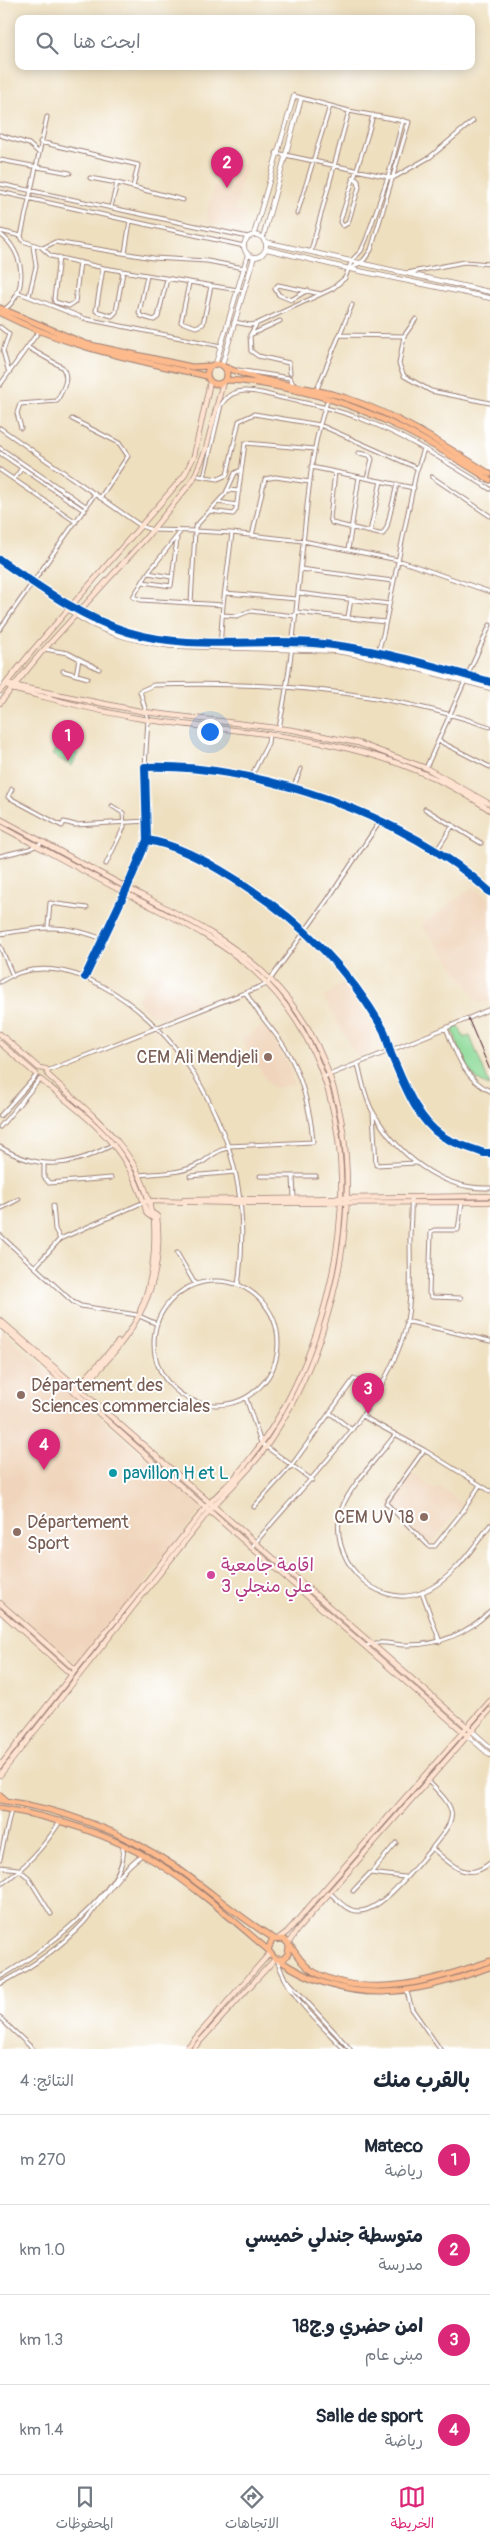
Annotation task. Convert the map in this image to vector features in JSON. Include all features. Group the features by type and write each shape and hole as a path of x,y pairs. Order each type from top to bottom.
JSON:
{"main road":[{"path":"1,311 39,332 103,354 206,376 210,382 218,384 224,381 284,388 328,398 387,419 441,448 490,480"},
{"path":"1,311 86,344 192,367 213,364 224,366 241,374 293,384 347,398 397,419 436,440 490,474"},
{"path":"206,376 213,364"},
{"path":"0,703 44,649 152,530 196,476 205,452 216,401 227,374 224,366"},
{"path":"0,691 69,606 167,498 190,466 199,437 210,382"},
{"path":"6,684 90,710 148,719 324,739 397,762 460,791 490,810"},
{"path":"14,687 145,712 279,728 382,750 426,768 490,804"},
{"path":"0,820 44,842 216,942 250,966 268,984 293,1015 327,1076"},
{"path":"0,826 219,938 270,979 301,1018 314,1040 339,1109 346,1158 339,1264 318,1344 290,1408 267,1446 236,1484 211,1505"},
{"path":"0,1034 39,1068 48,1073 114,1136 129,1156 139,1175 146,1201 147,1214 154,1219 155,1259 146,1297 139,1315 117,1344 76,1391"},
{"path":"0,1043 114,1144 130,1168 146,1201"},
{"path":"38,1077 39,1068"},
{"path":"38,1077 48,1073"},
{"path":"146,1201 343,1200 490,1196"},
{"path":"240,1201 294,1198 343,1200"},
{"path":"411,1199 490,1202"},
{"path":"0,1766 75,1678 261,1443 298,1380 322,1318 333,1270 343,1200"},
{"path":"0,1320 79,1387 211,1505 253,1546 467,1735"},
{"path":"0,1326 76,1391 207,1510 372,1643 472,1731"},
{"path":"0,1775 75,1668 207,1510"},
{"path":"0,1603 79,1673"},
{"path":"0,1611 75,1678"},
{"path":"186,2049 269,1952 270,1943 287,1932 490,1701"},
{"path":"193,2049 277,1959 288,1954 289,1945 297,1930 490,1710"},
{"path":"0,1795 8,1802"},
{"path":"0,1800 65,1814 135,1842 174,1866 238,1914 289,1945 304,1965 315,1972 363,1985 394,1986 420,1983 490,1961"},
{"path":"0,1808 61,1820 142,1855 178,1878 243,1928 277,1959 305,1975 344,1988 379,1993 406,1992 435,1986 490,1967"}],"street":[{"path":"254,234 294,96 349,111 409,122 371,250 362,262 350,269"},
{"path":"263,237 301,99"},
{"path":"297,214 330,106"},
{"path":"311,251 349,111"},
{"path":"352,177 358,181 359,187 348,223 343,226 340,222 352,177 362,157 373,115"},
{"path":"47,117 40,142 21,236 23,241 43,248 55,242 244,268"},
{"path":"234,322 250,325 256,324 322,294 341,282 350,269 352,260 361,251 366,240 388,177 403,120"},
{"path":"276,153 393,178 430,157 473,121"},
{"path":"0,135 29,144 38,153"},
{"path":"40,142 138,165 133,187"},
{"path":"0,160 70,173"},
{"path":"90,178 117,182 183,200"},
{"path":"111,207 117,182"},
{"path":"0,184 248,237 254,234 263,237 266,242 263,254 254,257 248,254 244,246"},
{"path":"0,192 244,246"},
{"path":"125,253 130,221"},
{"path":"0,232 21,236"},
{"path":"0,232 11,244 21,265 20,284 17,292 1,311"},
{"path":"244,246 248,237"},
{"path":"266,242 490,292"},
{"path":"29,296 36,262 33,246"},
{"path":"43,248 49,255 104,268 244,291"},
{"path":"266,248 350,269 490,298"},
{"path":"213,364 221,346 248,254"},
{"path":"224,366 234,322 254,257"},
{"path":"59,258 54,299 55,302 69,306 75,302 80,262"},
{"path":"407,273 464,262 490,264"},
{"path":"104,268 96,309 98,313 112,316 116,312 123,272"},
{"path":"147,276 139,312 141,316 154,320 158,317 167,279"},
{"path":"189,283 181,322 196,327 203,324 211,286"},
{"path":"308,290 291,300 279,295 275,289 278,285 308,290 322,294"},
{"path":"17,292 86,319 221,346"},
{"path":"317,390 352,305"},
{"path":"416,319 404,336 399,364 404,376 431,391 490,403"},
{"path":"250,335 280,321"},
{"path":"256,324 250,335 250,347 254,354 289,363 290,373"},
{"path":"0,326 9,334 3,351 9,373"},
{"path":"0,385 39,332"},
{"path":"340,335 404,336"},
{"path":"22,428 17,412 20,404 57,401 66,381 66,372 62,367 27,348"},
{"path":"418,468 320,425 254,414 239,421 227,475 218,479 202,476 220,405 233,392 242,390 325,407 367,421 424,449 490,490"},
{"path":"279,728 293,642 311,467 328,398"},
{"path":"72,419 118,443 128,456 100,498"},
{"path":"0,428 141,526 152,530 195,531 303,541 398,560 490,592"},
{"path":"210,511 233,514 237,505 246,443 315,449"},
{"path":"0,448 86,509"},
{"path":"377,656 418,468 424,449"},
{"path":"0,453 86,509"},
{"path":"358,453 369,455 372,459 367,478"},
{"path":"311,467 414,488"},
{"path":"14,479 22,468"},
{"path":"0,470 76,522"},
{"path":"191,603 197,522 218,502 232,482 235,472 241,470"},
{"path":"335,472 330,521 333,524 370,532 382,534 385,532 397,484"},
{"path":"252,536 266,479 275,476 310,482"},
{"path":"348,550 360,477"},
{"path":"432,478 490,516"},
{"path":"370,532 381,481"},
{"path":"232,482 240,483"},
{"path":"227,490 239,491"},
{"path":"0,629 95,494"},
{"path":"218,502 237,505"},
{"path":"182,531 148,573 133,596 134,599 223,605"},
{"path":"220,648 223,605 232,534"},
{"path":"143,582 170,587 177,538"},
{"path":"0,560 77,613 114,633 147,643 220,648 335,651 377,656 490,688"},
{"path":"300,569 393,582"},
{"path":"148,573 172,577"},
{"path":"225,593 297,599"},
{"path":"298,593 389,604"},
{"path":"348,618 351,599"},
{"path":"222,615 237,616 250,612 385,622"},
{"path":"77,613 152,638 220,642 293,642 337,646 490,682"},
{"path":"426,768 452,714 490,625"},
{"path":"44,649 60,650 99,669"},
{"path":"76,675 79,659"},
{"path":"62,671 88,678"},
{"path":"0,684 6,684"},
{"path":"85,977 126,891 147,840 148,821 145,768 148,719 140,691 147,686 285,686 362,696 452,714 490,727"},
{"path":"251,777 268,743 269,733"},
{"path":"439,740 490,767"},
{"path":"145,768 208,770 251,777 293,788 381,820 437,850 490,892"},
{"path":"293,788 301,769"},
{"path":"12,789 8,797 62,826 64,822 75,825 148,821"},
{"path":"106,864 125,822 123,813 112,806"},
{"path":"425,809 480,843"},
{"path":"48,1073 268,984 381,820"},
{"path":"437,850 453,825"},
{"path":"147,840 172,847 213,866 254,890 306,930 340,966 384,1031 390,1051 420,1114 442,1136 463,1146 484,1153 490,1153"},
{"path":"0,856 38,846 44,842"},
{"path":"48,926 50,903 59,902 87,908"},
{"path":"0,934 48,926 84,932 103,939"},
{"path":"0,946 13,976"},
{"path":"0,982 13,976 38,970 58,970 85,977 117,996 158,1028 183,1057 200,1082 228,1147 235,1172 240,1201 242,1253 238,1285"},
{"path":"139,1175 177,1172 202,1162 228,1147 314,1142 300,1081 285,1048 246,993"},
{"path":"327,1076 490,1009"},
{"path":"446,1028 465,1071 480,1086 490,1091"},
{"path":"358,1064 372,1111 376,1165 416,1163"},
{"path":"0,1116 38,1077"},
{"path":"0,1127 38,1077"},
{"path":"372,1111 393,1140 416,1163 435,1176 474,1189 490,1188"},
{"path":"0,1147 17,1156 44,1164 77,1161 114,1144"},
{"path":"44,1164 44,1177 49,1183 111,1178"},
{"path":"190,1176 235,1172"},
{"path":"260,1176 316,1176"},
{"path":"293,1176 294,1198"},
{"path":"0,1209 19,1199"},
{"path":"253,1546 312,1480 352,1430 379,1388 395,1356 406,1321 410,1295 411,1199"},
{"path":"35,1268 60,1239 146,1201"},
{"path":"461,1298 432,1297 429,1293 431,1232 434,1230 458,1230 462,1202"},
{"path":"53,1206 54,1224 60,1239"},
{"path":"0,1235 67,1298 81,1306 139,1315 157,1324"},
{"path":"177,1253 196,1284"},
{"path":"221,1281 238,1285 253,1293 265,1305 273,1319 278,1343 276,1360 270,1375 260,1388 246,1398 231,1404 213,1406 191,1400 177,1391 161,1372 155,1356 154,1346 157,1324 169,1302 181,1292 196,1284 221,1281"},
{"path":"406,1321 490,1341"},
{"path":"254,1507 292,1465 354,1379 379,1388"},
{"path":"246,1398 261,1443 312,1480"},
{"path":"330,1413 352,1430"},
{"path":"362,1416 424,1450 490,1491"},
{"path":"395,1435 344,1502 339,1523 338,1535 346,1559 365,1583 374,1589 400,1596 422,1592 447,1576 490,1526"},
{"path":"424,1450 386,1503 429,1546 435,1546 463,1511 480,1485"},
{"path":"422,1592 440,1642"},
{"path":"366,1646 372,1643 403,1645 440,1642 473,1626 490,1611"},
{"path":"472,1731 490,1747"},
{"path":"467,1735 490,1755"},
{"path":"330,1893 343,1906 355,1911 373,1909 432,1848 450,1824 452,1810 446,1799 428,1781"},
{"path":"0,1859 11,1810"},
{"path":"0,1885 20,1870 50,1837 61,1820"},
{"path":"353,1891 396,1843"},
{"path":"0,1984 50,1951 82,1924 122,1866 124,1856 122,1845"},
{"path":"432,1848 458,1869 465,1872 472,1873 490,1863"},
{"path":"0,1977 66,1932 95,1905 127,1868 142,1855"},
{"path":"0,1867 20,1870 31,1882 51,1914"},
{"path":"370,1873 405,1877"},
{"path":"277,1959 297,2000 344,2049"},
{"path":"287,1981 350,2049"},
{"path":"406,1992 412,2009 440,2049"},
{"path":"0,2018 34,2049"},
{"path":"24,2049 26,2042"}],"shaded area":[{"path":"224,159 245,165 235,210 247,213 240,229 210,223 206,214"},
{"path":"473,887 490,901 490,1002 479,1003 445,954 421,926"},
{"path":"159,971 204,1004 163,1019 152,1015 136,1000"},
{"path":"344,982 381,1040 380,1047 357,1058 324,997"},
{"name":"CEM Ali Mendjeli","path":"265,1025 289,1067 294,1084 275,1088 268,1083 241,1039"},
{"path":"0,1329 202,1508 136,1595 78,1665 0,1598"},
{"path":"411,1473 435,1490 440,1486 462,1504 432,1544 425,1541 387,1503"}],"green space":[{"path":"58,744 78,754 72,766 52,755"},
{"path":"459,1026 464,1038 470,1036 490,1086 475,1077 465,1063 452,1029"}],"tram line":[{"path":"468,1018 490,1070"}],"cycle path":[{"path":"0,560 78,610 128,632 173,641 220,643 290,642 335,645 402,658 490,682"},
{"path":"85,977 127,888 147,840 145,767 189,768 235,774 282,785 329,800 374,818 417,840 456,865 490,892"},
{"path":"147,840 185,852 220,870 245,885 291,919 312,938 332,959 368,1004 384,1032 391,1054 411,1099 425,1120 433,1129 447,1139 484,1153 490,1153"}],"place":[{"name":"متوسطة جندلي خميسي","path":"227,188"},
{"name":"Mateco","path":"68,761"},
{"name":"CEM Ali Mendjeli","path":"268,1057"},
{"name":"Département des Sciences commerciales","path":"21,1395"},
{"name":"امن حضري و.ج18","path":"368,1414"},
{"name":"Salle de sport","path":"44,1470"},
{"name":"pavillon H et L","path":"113,1473"},
{"name":"CEM UV 18","path":"424,1517"},
{"name":"Département Sport","path":"17,1532"},
{"name":"اقامة جامعية علي منجلي 3","path":"211,1575"}]}
